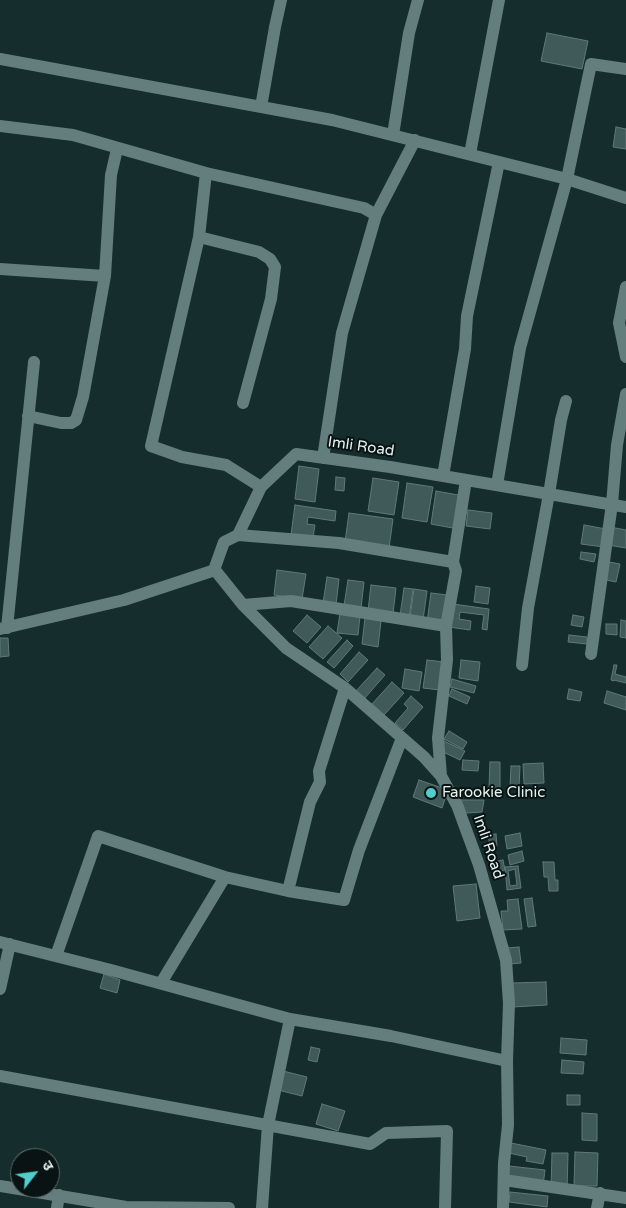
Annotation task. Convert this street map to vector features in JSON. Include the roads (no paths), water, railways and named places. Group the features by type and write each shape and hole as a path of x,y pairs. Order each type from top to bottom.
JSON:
{"street":[{"path":"261,107 274,27 281,0"},
{"path":"392,135 409,33 418,0"},
{"path":"470,154 499,0"},
{"path":"0,59 332,120 567,179 626,198"},
{"path":"496,485 520,348 567,179 591,64 626,69"},
{"path":"0,126 72,135 206,173 364,208 376,215"},
{"path":"323,458 342,333 376,215 415,140"},
{"path":"28,416 61,423 71,423 76,420 83,398 104,276 111,175 117,149"},
{"path":"443,476 465,349 467,316 499,162"},
{"path":"206,173 199,237 150,446 182,457 226,465 261,487"},
{"path":"199,237 259,252 270,259 275,267 271,299 243,403"},
{"path":"0,269 104,276"},
{"path":"626,287 619,323 626,357"},
{"path":"34,362 3,628 124,600 214,570"},
{"path":"591,654 612,504 617,445 626,394"},
{"path":"522,665 528,608 549,494 560,420 566,401"},
{"name":"Imli Road","path":"503,1208 508,1125 506,1061 509,1003 506,960 479,865 457,805 441,776 424,758 345,688 286,648 244,605 214,570 224,542 238,535 261,487 296,454 443,476 626,507"},
{"path":"441,776 438,738 448,660 446,626 456,571 453,562 466,480"},
{"path":"238,535 339,544 453,562"},
{"path":"244,605 291,602 446,626"},
{"path":"288,891 310,802 320,782 319,771 345,688"},
{"path":"56,956 98,836 225,877 288,891 344,900 359,850 402,738"},
{"path":"161,983 225,877"},
{"path":"0,989 5,943 161,983 290,1019 391,1036 506,1061"},
{"path":"262,1208 268,1125 290,1019"},
{"path":"0,1076 370,1144 386,1133 447,1131 444,1208"},
{"path":"504,1180 626,1198"},
{"path":"0,1186 58,1202 126,1207 229,1208"},
{"path":"596,1208 600,1193"}],"place":[{"name":"Farookie Clinic","path":"431,793"}]}
